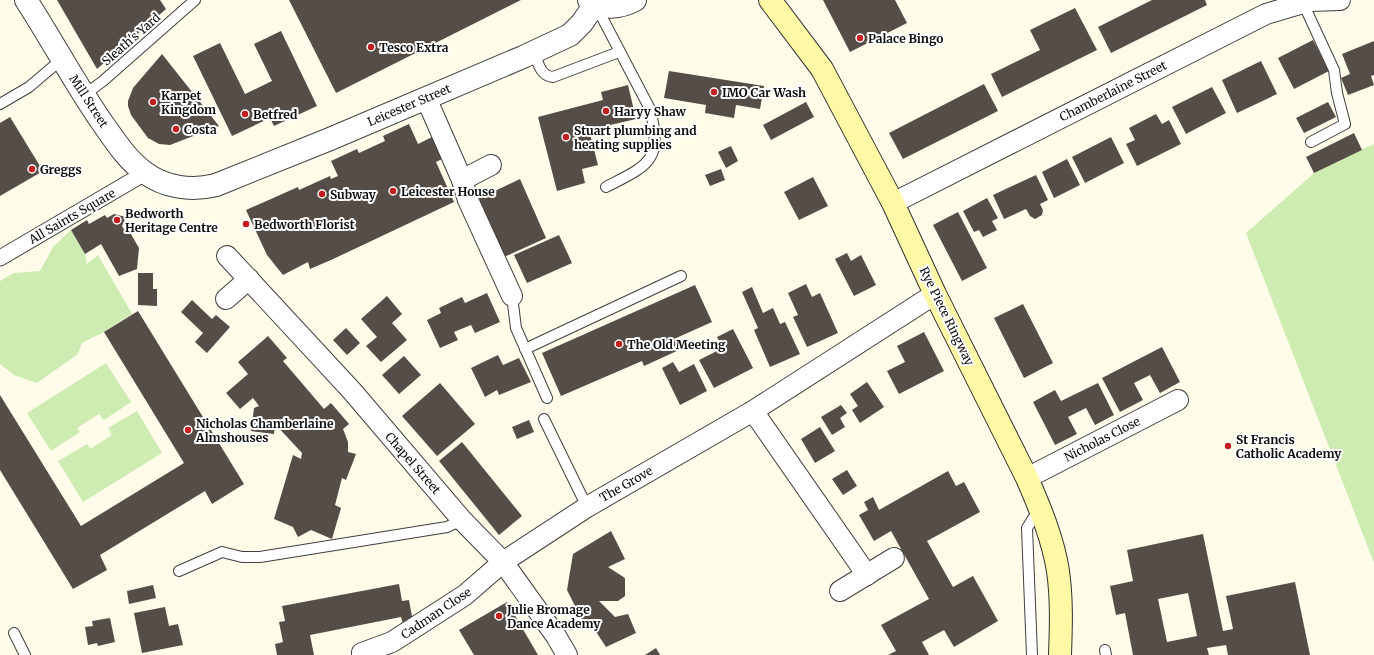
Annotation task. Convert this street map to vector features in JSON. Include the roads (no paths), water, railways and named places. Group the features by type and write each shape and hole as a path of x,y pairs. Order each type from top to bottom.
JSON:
{"main road":[{"name":"Rye Piece Ringway","path":"770,0 822,69 893,203 935,294 1027,478 1040,508 1050,537 1058,571 1062,616 1060,655"}],"street":[{"name":"Mill Street","path":"26,0 84,95 119,146 130,160 145,172 170,185"},
{"path":"592,2 610,8 626,5 635,0"},
{"name":"Chamberlaine Street","path":"893,203 1266,14 1313,1 1340,0"},
{"name":"Leicester Street","path":"170,185 197,189 216,185 330,139 534,52 570,36 582,23 592,2"},
{"path":"426,98 462,180 468,200 512,296"},
{"path":"462,180 492,165"},
{"name":"All Saints Square","path":"0,258 145,172"},
{"name":"Chapel Street","path":"227,256 352,391 462,520 503,562 556,636 567,655"},
{"path":"226,299 249,279"},
{"name":"The Grove","path":"503,562 587,507 753,411 935,294"},
{"name":"Nicholas Close","path":"1027,478 1178,400"},
{"path":"753,411 867,575"},
{"path":"840,591 894,558"},
{"name":"Cadman Close","path":"359,654 392,642 465,595 503,562"}],"lane":[{"name":"Sleath's Yard","path":"84,95 103,81 195,0"},
{"path":"1312,142 1345,124 1337,93 1334,70 1313,1"},
{"path":"592,2 650,109 655,147 648,162 635,172 606,187"},
{"path":"534,52 542,73 548,77 553,77 620,52"},
{"path":"0,104 29,88 62,59"},
{"path":"525,349 681,276"},
{"path":"512,296 516,328 547,398"},
{"path":"544,419 587,507"},
{"path":"1032,655 1027,528 1040,508"},
{"path":"179,571 222,552 242,557 260,557 447,527 462,520"},
{"path":"14,633 24,655"}],"place":[{"name":"Palace Bingo","path":"860,38"},
{"name":"Tesco Extra","path":"371,47"},
{"name":"IMO Car Wash","path":"714,92"},
{"name":"Karpet Kingdom","path":"153,102"},
{"name":"Haryy Shaw","path":"606,111"},
{"name":"Betfred","path":"245,114"},
{"name":"Costa","path":"176,129"},
{"name":"Stuart plumbing and heating supplies","path":"566,137"},
{"name":"Greggs","path":"32,169"},
{"name":"Leicester House","path":"393,191"},
{"name":"Subway","path":"322,194"},
{"name":"Bedworth Heritage Centre","path":"117,220"},
{"name":"Bedworth Florist","path":"246,224"},
{"name":"The Old Meeting","path":"619,344"},
{"name":"Nicholas Chamberlaine Almshouses","path":"188,430"},
{"name":"St Francis Catholic Academy","path":"1228,446"},
{"name":"Julie Bromage Dance Academy","path":"499,616"}]}
